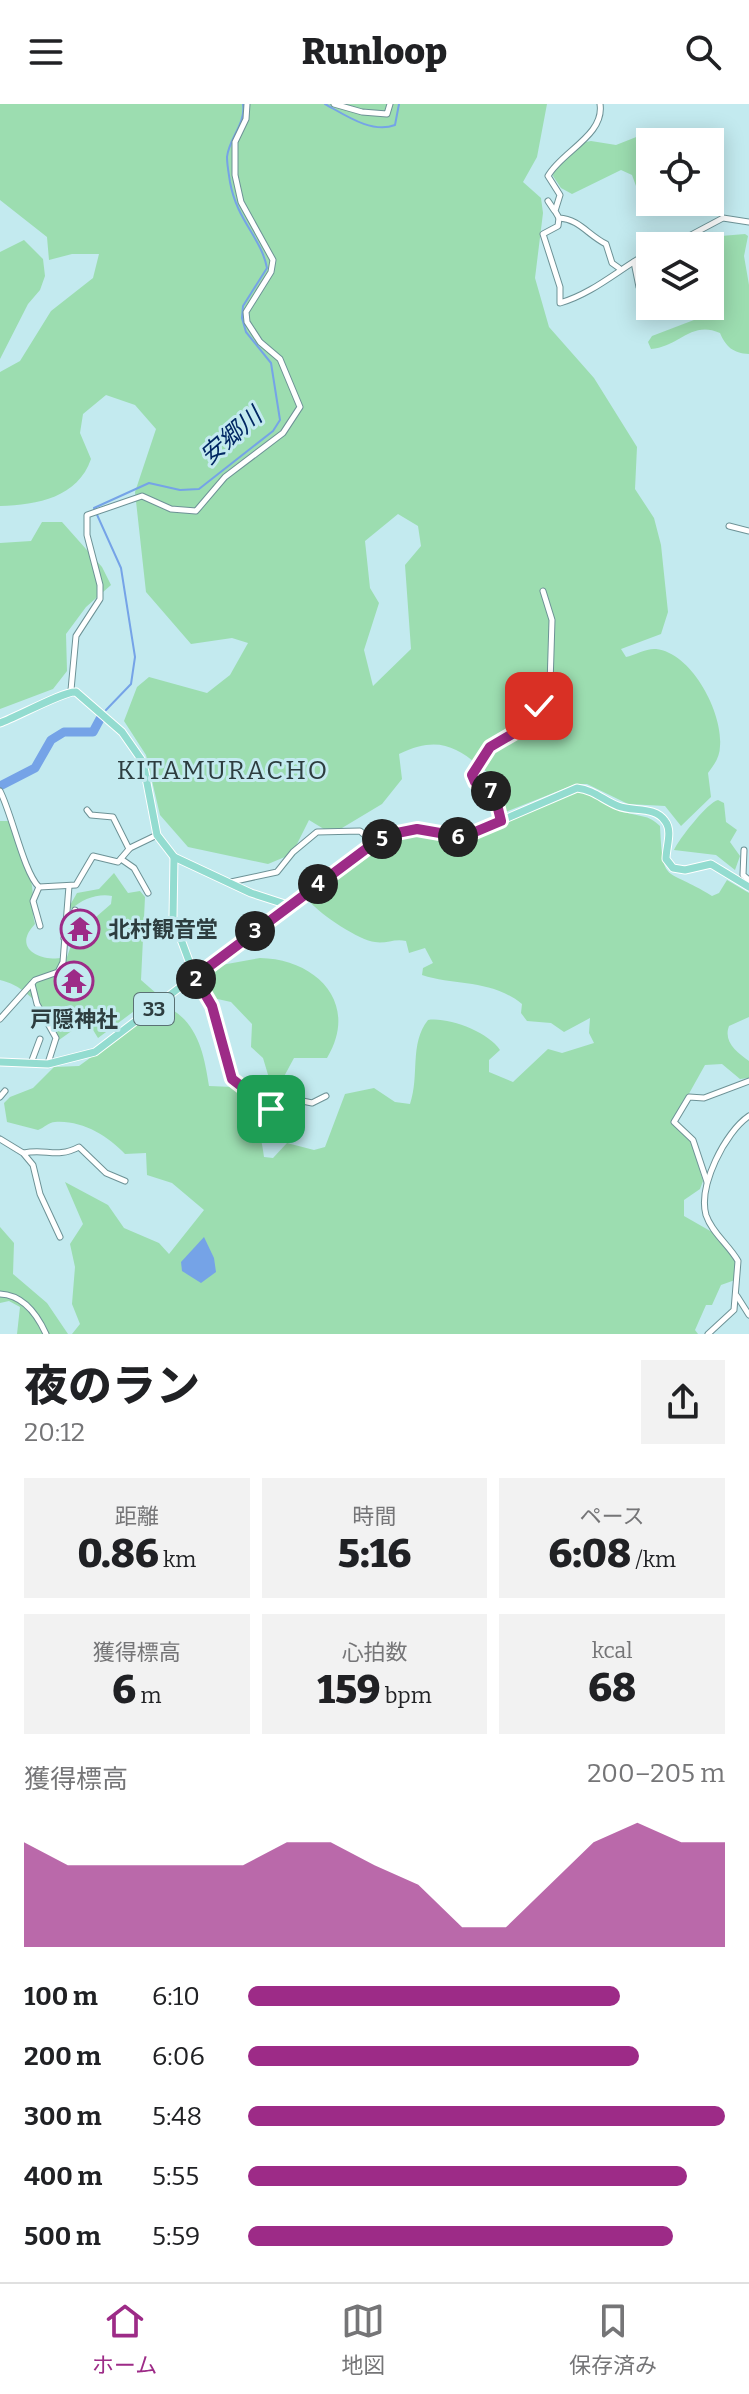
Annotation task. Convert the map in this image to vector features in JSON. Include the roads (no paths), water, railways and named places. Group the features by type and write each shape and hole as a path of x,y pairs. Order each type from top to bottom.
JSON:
{"main road":[{"path":"0,723 41,707 71,690 122,732 143,762 157,835 174,857 288,905"},
{"name":"33","path":"0,1062 48,1064 95,1052 288,905 374,843 392,834 417,829 463,837 577,788 589,790 622,808 646,810 665,820 669,834 666,859 673,868 685,870 711,864 749,887"},
{"path":"174,857 173,918 195,977"}],"street":[{"path":"71,690 76,636 100,599 85,523 93,513 142,496 171,509 196,511 225,477 283,433 300,407 280,359 251,332 247,322 246,312 271,272 273,260 241,202 235,175 235,142 246,119 247,104"},
{"path":"334,104 379,115 387,114 390,104"},
{"path":"555,211 560,195 548,176 563,154 590,134 598,120 600,104"},
{"path":"548,201 559,218 558,226 543,234 560,287 560,303 594,289 619,268 634,262 636,272"},
{"path":"559,218 576,220 591,236 606,244 612,263 619,268"},
{"path":"699,232 723,218 749,222"},
{"path":"729,526 749,531"},
{"path":"501,821 495,796 475,782 472,775 490,747 526,726 550,685 552,620 543,591"},
{"path":"0,791 9,808 17,842 26,855 30,876 39,887"},
{"path":"87,810 91,815 113,817 129,849"},
{"path":"230,882 277,872 299,845 317,832 360,831 374,843"},
{"path":"39,887 69,886 82,879 93,856 118,862 129,849 157,835"},
{"path":"744,850 743,875 749,880"},
{"path":"121,859 134,868 148,893"},
{"path":"0,1019 31,983 58,972 63,962 69,886"},
{"path":"39,887 33,901 40,926"},
{"path":"64,938 75,910"},
{"path":"195,977 212,1006 235,1084 277,1110 298,1100 312,1103 326,1096"},
{"path":"31,983 37,1004 56,1038 48,1064"},
{"path":"31,1063 40,1039"},
{"path":"708,1183 693,1140 674,1122 689,1097 704,1098 749,1081"},
{"path":"0,1097 5,1091"},
{"path":"708,1334 730,1316 737,1296 738,1261 709,1221 704,1198 708,1183 739,1123 749,1116"},
{"path":"0,1139 23,1153 33,1165 40,1194 60,1237"},
{"path":"23,1153 66,1154 79,1147 106,1173 125,1181"},
{"path":"0,1294 21,1300 39,1319 46,1334"},
{"path":"737,1296 749,1315"},
{"path":"714,1329 721,1334"}],"water":[{"path":"204,1237 214,1258 216,1272 201,1283 182,1271 181,1262"}],"waterway":[{"name":"安郷川","path":"106,710 131,684 135,657 121,568 94,508 149,483 180,490 199,489 273,431 280,420 271,363 246,332 242,318 243,306 267,268 260,247 233,196 228,170 228,150 242,118 243,104"},
{"name":"安郷川","path":"325,104 359,122 377,127 395,125 399,104"},
{"name":"安郷川","path":"0,786 35,768 51,740 64,732 93,732 100,719"}],"place":[{"name":"北村観音堂","path":"80,929"},
{"name":"戸隠神社","path":"74,981"}],"district":[{"name":"KITAMURACHO","path":"223,770"}]}
